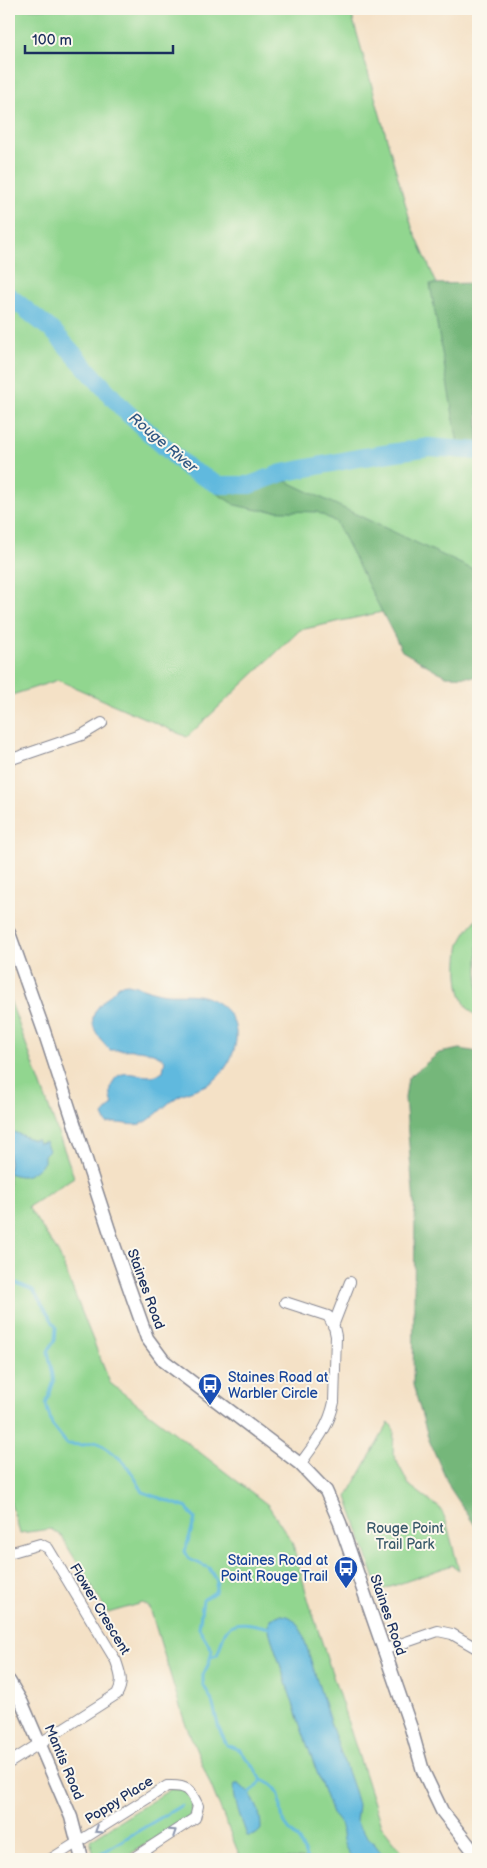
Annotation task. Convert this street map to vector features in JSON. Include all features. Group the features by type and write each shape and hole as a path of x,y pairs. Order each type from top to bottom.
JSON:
{"street":[{"path":"9,760 82,735 102,723"},
{"name":"Staines Road","path":"9,933 44,1030 113,1242 147,1338 164,1361 300,1464 326,1491 340,1523 423,1771 442,1811 478,1857"},
{"path":"333,1326 350,1282"},
{"path":"285,1302 328,1316 336,1336 334,1402 332,1411 324,1430 300,1464"},
{"name":"Flower Crescent","path":"9,1553 40,1544 48,1548 116,1661 121,1678 121,1688 117,1694 9,1763"},
{"path":"383,1650 438,1631 452,1634 478,1649"},
{"name":"Mantis Road","path":"9,1681 22,1703 71,1817 82,1859"},
{"name":"Poppy Place","path":"78,1842 167,1786 180,1786 191,1791 198,1806 195,1818 132,1859"},
{"path":"51,1859 78,1842"}],"green space":[{"path":"9,9 350,9 412,227 478,378 478,591 300,630 187,737 58,680 9,696"},
{"path":"478,283 478,446 458,444 430,284"},
{"path":"286,481 478,572 478,677 446,676 402,651 336,522 317,512 258,510 235,505 213,491 251,489"},
{"path":"478,918 478,1016 470,1011 461,995 458,962 460,944 463,937"},
{"path":"9,997 74,1177 28,1207 58,1252 110,1383 268,1505 292,1542 309,1602 381,1825 408,1859 241,1859 184,1720 150,1608 143,1603 108,1613 61,1536 51,1529 20,1533 9,1498"},
{"path":"460,1049 478,1052 478,1530 450,1488 429,1440 413,1385 415,1216 405,1098 408,1078 439,1053"},
{"name":"Rouge Point Trail Park","path":"389,1422 394,1430 393,1454 409,1485 441,1509 459,1570 452,1565 379,1591 347,1497"},
{"path":"171,1789 184,1789 191,1802 191,1816 122,1859 95,1859 90,1840"}],"water":[{"path":"128,984 160,993 189,994 206,997 219,1004 228,1012 234,1022 236,1032 235,1044 226,1066 214,1081 177,1097 144,1123 134,1125 107,1124 103,1115 113,1104 111,1088 114,1080 124,1074 157,1075 163,1071 165,1060 146,1051 110,1050 95,1030 94,1016 102,1002 119,985"},
{"path":"9,1130 33,1140 36,1139 38,1143 45,1142 49,1150 44,1155 44,1162 28,1175 20,1176 9,1173"},
{"path":"279,1615 291,1617 302,1632 358,1805 356,1821 360,1829 386,1859 353,1859 345,1846 341,1826 332,1814 271,1637 268,1626 271,1619"},
{"path":"235,1784 239,1784 249,1793 256,1804 260,1816 261,1829 255,1835 247,1836 236,1802"}],"waterway":[{"name":"Rouge River","path":"9,296 54,332 123,409 189,469 219,485 250,485 282,473 358,458 429,447 478,451"},
{"path":"474,445 478,443"},
{"path":"9,1280 33,1290 56,1327 55,1340 48,1351 54,1381 46,1404 52,1425 67,1444 83,1445 97,1442 125,1463 143,1492 187,1508 195,1519 185,1551 189,1559 209,1568 217,1581 215,1592 203,1600 199,1628 212,1650 209,1663 203,1675 203,1684 212,1701 219,1729 227,1745 240,1750 262,1780 270,1784 278,1792 284,1822 299,1841 307,1859"},
{"path":"211,1657 217,1655 224,1634 232,1625 242,1623 269,1628"},
{"path":"250,1794 262,1780"},
{"path":"101,1853 182,1805"}],"place":[{"name":"Staines Road at Warbler Circle","path":"210,1406"},
{"name":"Staines Road at Point Rouge Trail","path":"346,1589"}]}
